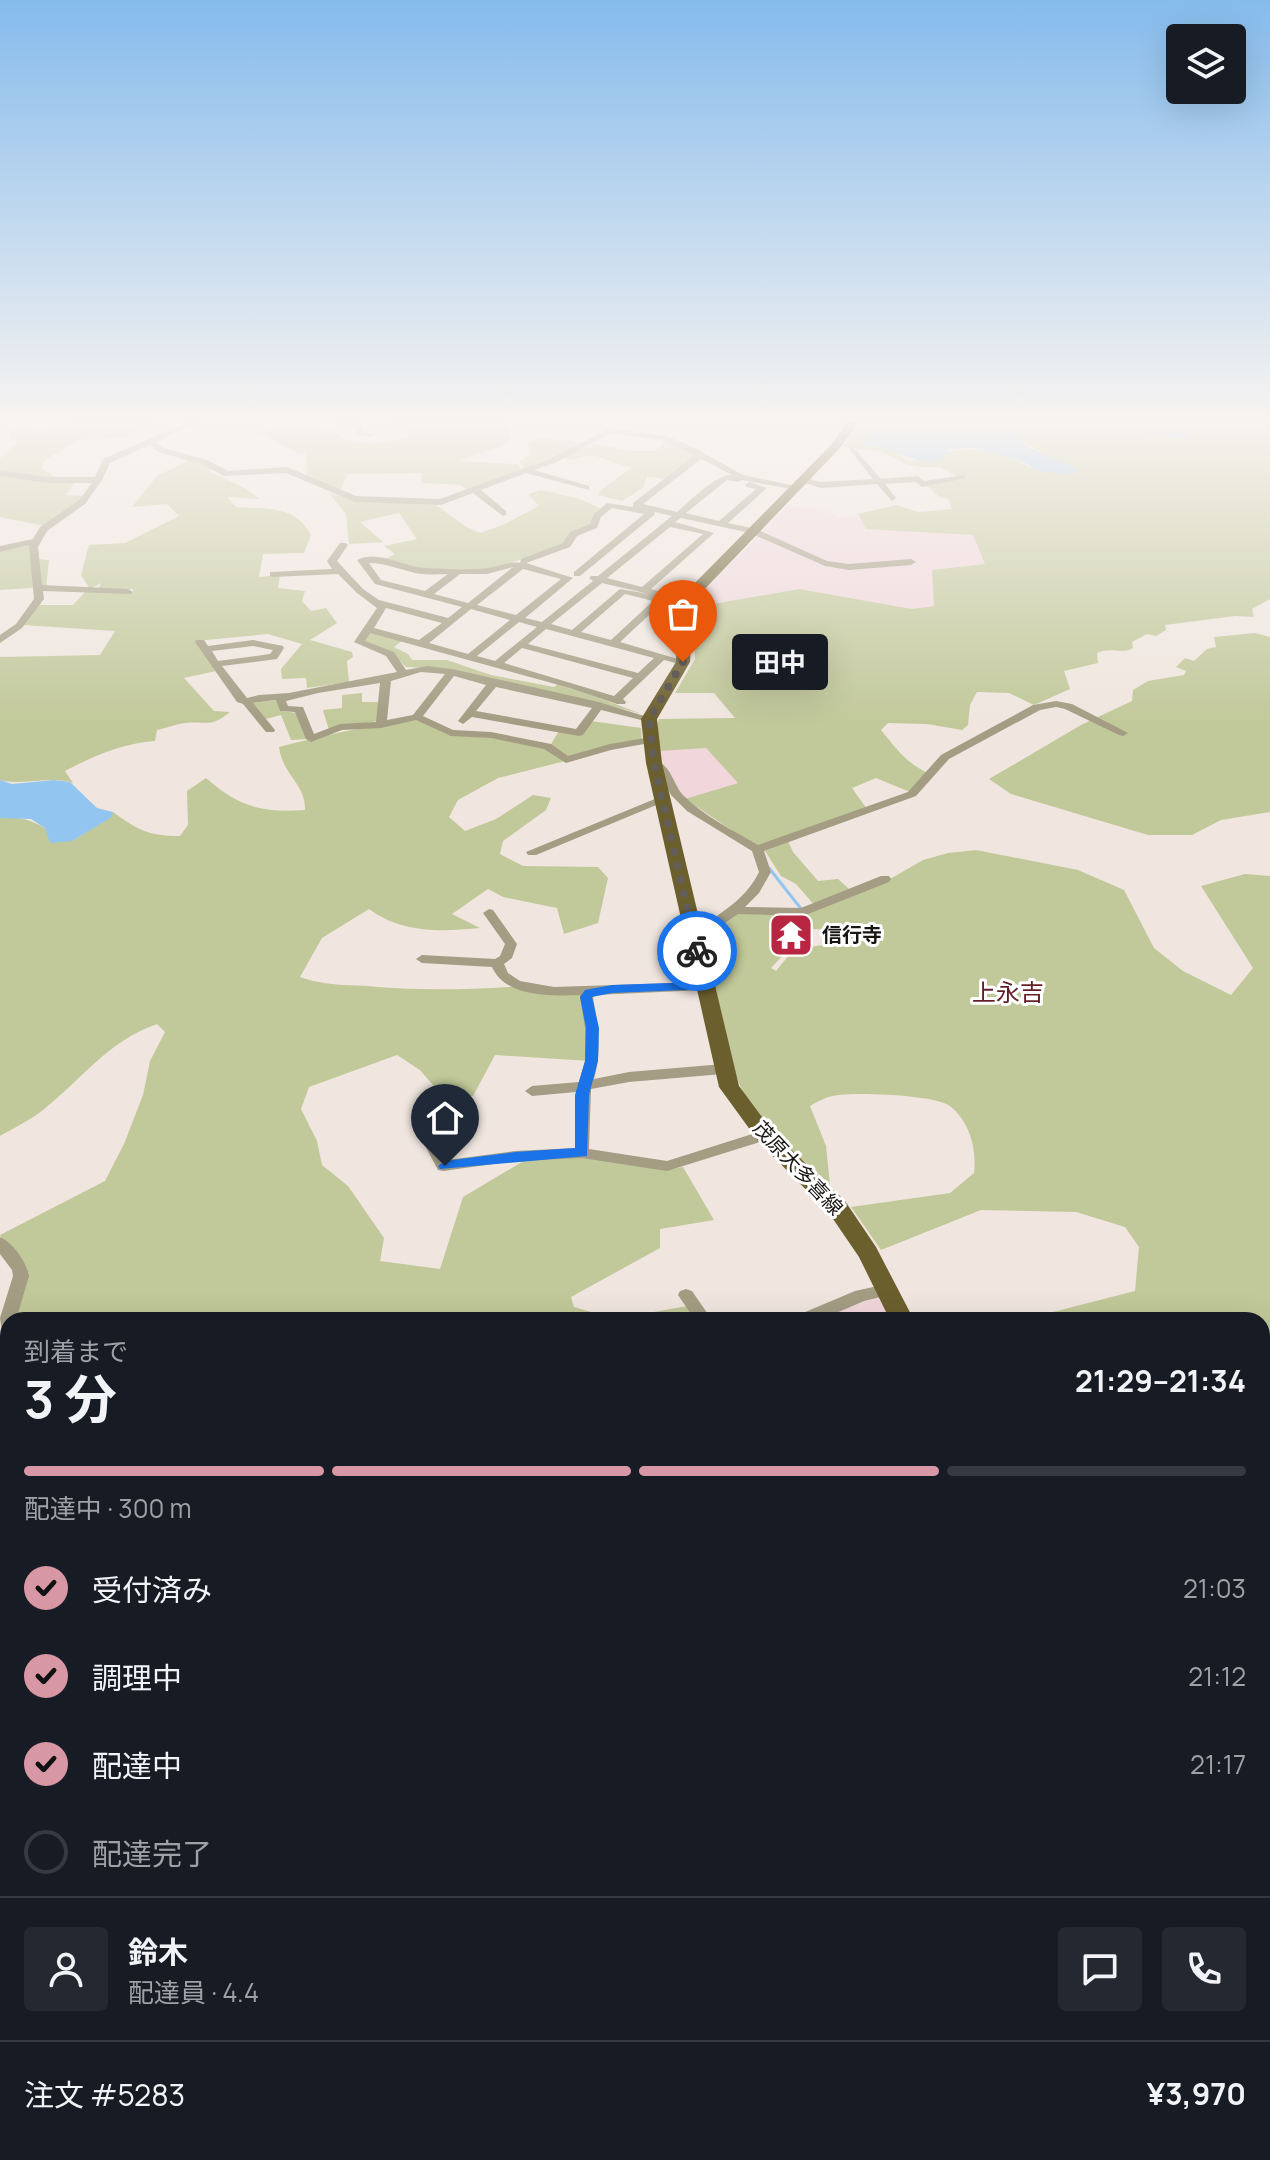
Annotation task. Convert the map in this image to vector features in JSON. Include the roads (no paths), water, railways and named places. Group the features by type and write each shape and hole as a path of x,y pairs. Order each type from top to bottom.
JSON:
{"main road":[{"path":"650,717 683,662 687,601 762,522"},
{"name":"茂原大多喜線","path":"650,717 654,763 729,1087 765,1135 837,1207 868,1253 898,1312"}],"street":[{"path":"0,640 19,626 39,599 33,552 36,541 53,522"},
{"path":"595,522 594,526 573,534 567,545 524,561 687,601"},
{"path":"577,574 640,522"},
{"path":"497,664 673,522"},
{"path":"711,522 753,531 835,565 911,562"},
{"path":"644,590 710,533 670,524"},
{"path":"0,549 36,541"},
{"path":"343,545 332,561 370,601 450,622"},
{"path":"470,657 519,618 568,578 522,565 507,564 487,571 422,571 385,560 362,560 378,582 519,618 683,662"},
{"path":"422,643 522,565"},
{"path":"427,594 459,570"},
{"path":"273,574 339,571"},
{"path":"360,591 378,582"},
{"path":"39,588 128,592"},
{"path":"574,633 623,591 660,600 613,643"},
{"path":"380,603 382,612 359,642 390,654 403,673"},
{"path":"368,629 616,700 650,717"},
{"path":"216,664 273,657 279,648 253,643 202,645 241,700 247,702 270,730"},
{"path":"521,645 640,677"},
{"path":"616,700 662,656"},
{"path":"247,702 258,697 284,696 429,669 650,717"},
{"path":"417,717 452,672"},
{"path":"381,725 386,679"},
{"path":"493,683 466,717 579,733 599,705"},
{"path":"284,696 281,701 284,709 299,709 311,739 340,727 381,725 417,717 451,733 491,735 547,746 566,760 610,747 651,740"},
{"path":"757,849 912,794 945,757 1037,707 1068,706 1123,733"},
{"path":"654,763 664,771 675,793 691,809 757,849 764,878 733,910 694,938"},
{"path":"532,852 662,799"},
{"path":"733,910 803,912 885,879"},
{"path":"422,959 497,963 506,958 511,944 489,913"},
{"path":"497,963 501,975 520,987 589,993 612,989 704,986"},
{"path":"582,1153 585,1085 592,1061 592,1028 586,997 589,993"},
{"path":"532,1091 629,1077 723,1069"},
{"path":"429,1140 443,1166 515,1156 582,1153 667,1166 765,1135"},
{"path":"0,1243 20,1269 21,1281 9,1312"},
{"path":"822,1312 861,1295 887,1290"},
{"path":"686,1295 698,1312"}],"water":[{"path":"0,780 12,784 54,780 70,782 97,808 113,812 112,817 72,841 50,843 45,828 31,819 0,818"}],"waterway":[{"path":"769,868 802,910"}],"place":[{"name":"田中","path":"683,662"},
{"name":"信行寺","path":"791,935"}],"district":[{"name":"上永吉","path":"1008,993"}]}
